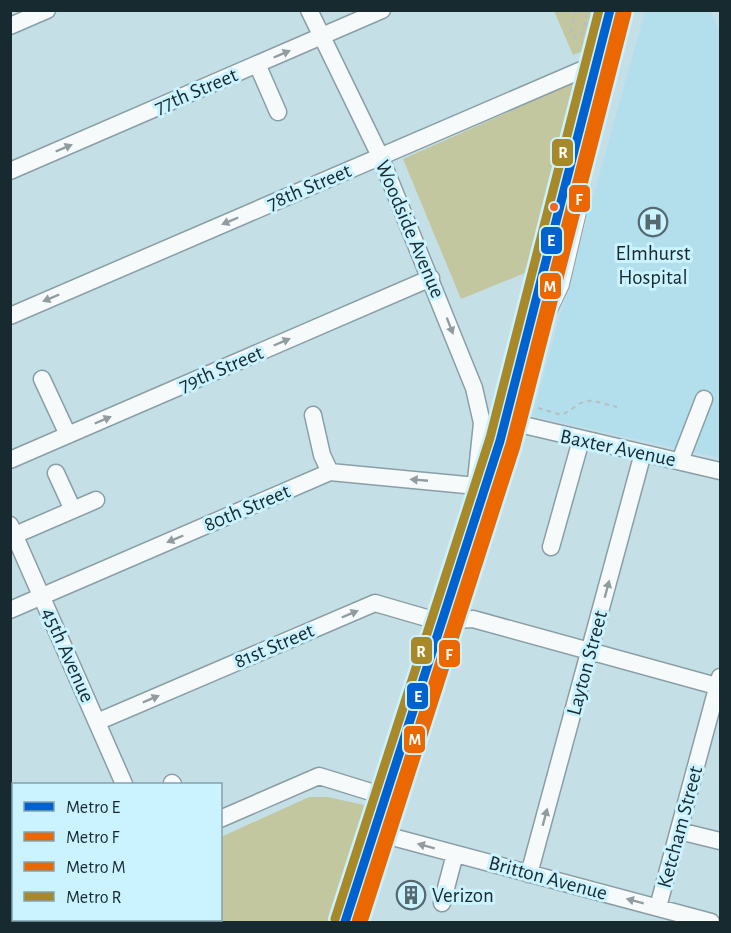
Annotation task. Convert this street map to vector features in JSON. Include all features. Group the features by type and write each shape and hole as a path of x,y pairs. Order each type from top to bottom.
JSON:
{"main road":[{"path":"354,922 397,800 497,488 542,320 559,284 576,212 578,177 619,10"}],"street":[{"path":"10,26 47,10"},
{"name":"Woodside Avenue","path":"309,10 380,156 474,388 482,423 475,517 478,546"},
{"name":"77th Street","path":"10,171 382,10"},
{"name":"78th Street","path":"10,316 607,58"},
{"path":"257,64 278,112"},
{"name":"79th Street","path":"10,460 431,278"},
{"path":"42,379 68,435"},
{"path":"680,461 704,399"},
{"path":"313,415 322,455 330,472"},
{"path":"482,423 496,427 515,423"},
{"name":"Baxter Avenue","path":"515,423 720,471"},
{"path":"551,547 581,440"},
{"name":"Layton Street","path":"530,874 643,453"},
{"path":"56,472 73,510"},
{"name":"80th Street","path":"10,610 330,472 497,488"},
{"path":"13,530 96,500"},
{"name":"45th Avenue","path":"13,530 124,783"},
{"name":"81st Street","path":"97,722 375,603 437,621 473,619 720,684"},
{"name":"Ketcham Street","path":"658,908 720,684"},
{"path":"222,818 319,776 397,800"},
{"path":"679,831 720,841"},
{"name":"Britton Avenue","path":"385,835 706,922"},
{"path":"442,903 455,854"}],"path":[{"path":"576,10 571,30 574,38 582,34 587,10"},
{"path":"584,22 598,26"},
{"path":"538,408 562,415 577,403 588,400 617,407"}],"shaded area":[{"name":"Elmhurst Hospital","path":"645,11 711,11 720,33 720,458 532,416"}],"green space":[{"path":"554,11 599,11 589,49 573,55"},
{"path":"582,79 530,271 461,299 403,159"},
{"path":"309,797 328,797 377,808 330,922 206,922 222,921 222,837"}],"metro line":[{"name":"R","path":"335,919 490,438 599,10"},
{"name":"E","path":"345,922 500,441 610,10"},
{"name":"M","path":"356,922 510,444 620,13"},
{"name":"F","path":"363,922 516,446 627,13"}],"place":[{"name":"Elmhurst Hospital","path":"653,222"},
{"name":"Verizon","path":"411,895"}]}
